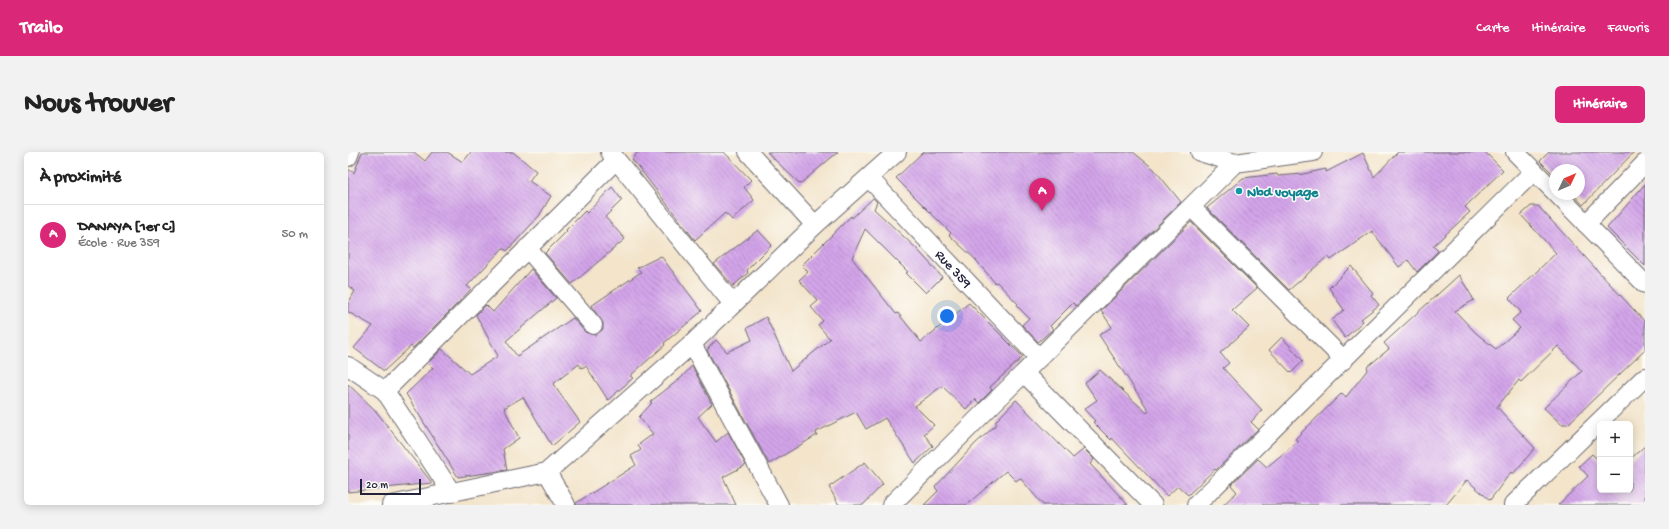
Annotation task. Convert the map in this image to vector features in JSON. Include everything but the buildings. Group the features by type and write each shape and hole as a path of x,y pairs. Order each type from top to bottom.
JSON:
{"street":[{"path":"348,157 350,152"},
{"path":"748,152 815,225"},
{"path":"391,505 419,502 452,493 547,472 692,344 815,225 897,152"},
{"path":"1200,152 1235,163 1313,152"},
{"path":"1515,152 1549,186"},
{"path":"385,391 527,248 613,156 733,304"},
{"path":"891,505 1235,163"},
{"path":"1586,224 1645,163"},
{"path":"1196,505 1534,171"},
{"name":"Rue 359","path":"869,178 1039,358"},
{"path":"1563,200 1645,284"},
{"path":"1192,207 1344,360"},
{"path":"527,248 593,325"},
{"path":"692,344 779,505"},
{"path":"348,366 385,391 452,493"},
{"path":"1024,373 1153,505"},
{"path":"1514,505 1645,377"},
{"path":"547,472 566,505"}],"place":[{"name":"Nbd voyage","path":"1239,191"},
{"name":"DANAYA [1er C]","path":"1042,211"}]}
